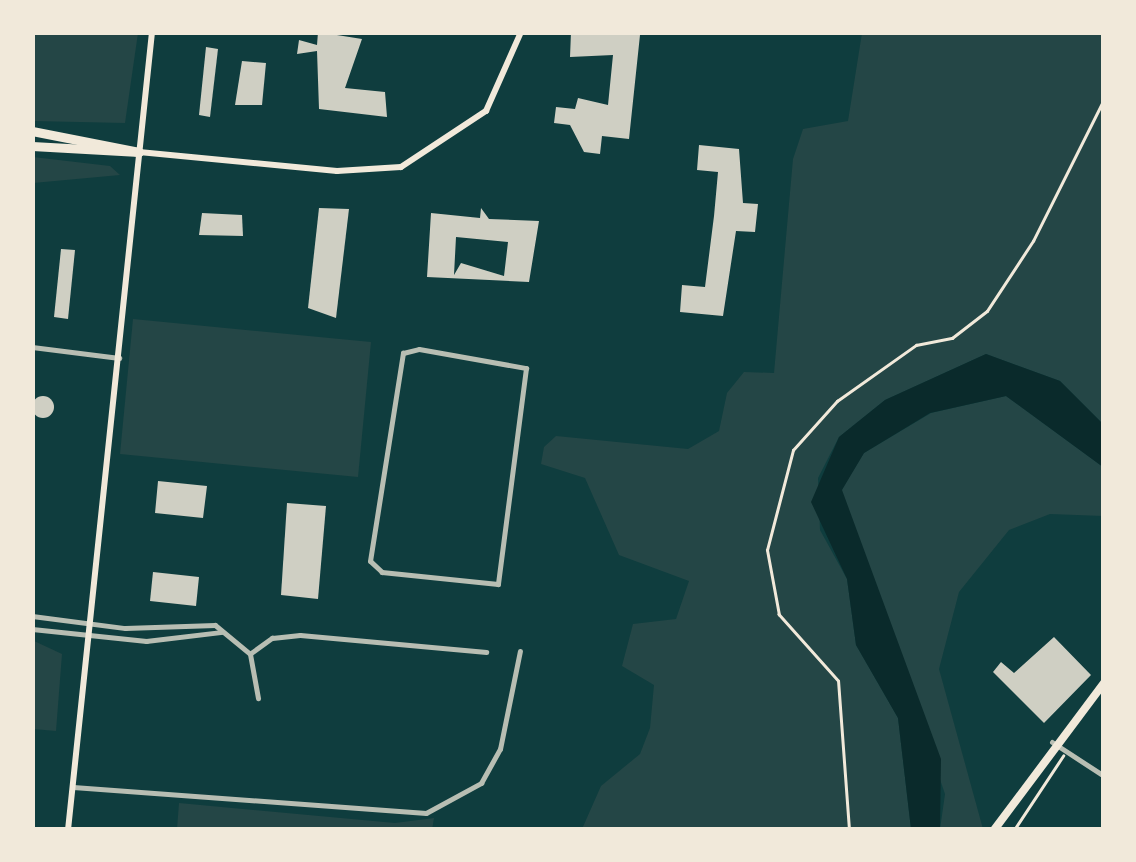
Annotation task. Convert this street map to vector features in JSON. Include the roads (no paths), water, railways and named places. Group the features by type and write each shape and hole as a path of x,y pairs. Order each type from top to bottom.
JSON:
{"highway":[{"path":"32,131 140,152"},
{"path":"32,146 140,152"}],"main road":[{"path":"68,830 152,32"},
{"path":"140,152 337,171 400,167 486,111 522,32"},
{"path":"994,830 1052,742 1104,683"}],"street":[{"path":"32,347 120,358"},
{"path":"403,353 526,368 498,584 434,580 382,572 370,562 403,353"},
{"path":"32,616 89,622 215,625 250,654 258,698"},
{"path":"32,629 88,635 222,632"},
{"path":"250,654 272,638 300,636 486,652"},
{"path":"73,787 426,814 481,783 500,749 520,651"},
{"path":"1052,742 1104,776"}]}
